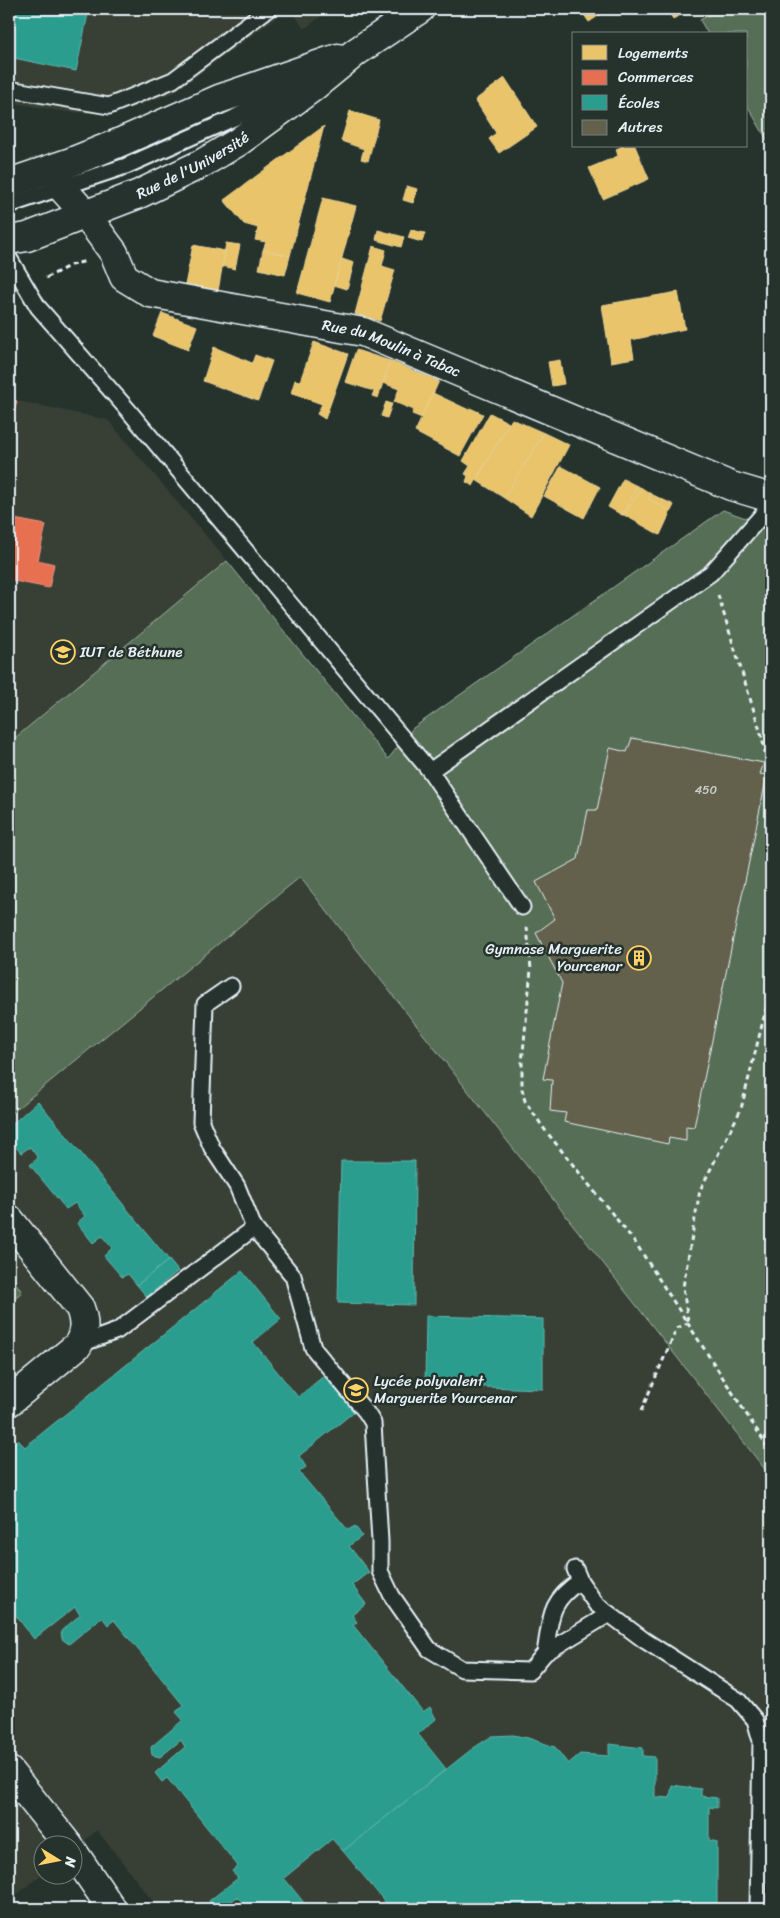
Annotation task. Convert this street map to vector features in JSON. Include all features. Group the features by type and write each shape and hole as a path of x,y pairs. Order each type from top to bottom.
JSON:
{"street":[{"name":"Rue de l'Université","path":"9,240 27,237 139,194 201,164 238,142 312,88 356,52 420,9"},
{"name":"Rue de l'Université","path":"9,183 60,177 116,144 219,99 356,52"},
{"name":"Rue du Moulin à Tabac","path":"60,177 114,253 124,277 150,293 363,332 731,486 771,498"},
{"path":"9,1219 80,1308 84,1320 84,1334 78,1345 9,1402"},
{"path":"9,1771 61,1836"},
{"path":"82,1865 112,1909"}],"lane":[{"path":"9,90 109,106 173,80 268,9"},
{"path":"9,205 60,177"},
{"path":"9,258 38,307 128,410 430,771 522,907"},
{"path":"430,771 711,573 771,505"},
{"path":"231,986 205,1004 201,1122 212,1148 237,1186 254,1228 293,1276 313,1348 373,1423 380,1571 392,1596 429,1649 462,1669 530,1671 545,1653 609,1614"},
{"path":"78,1345 117,1331 254,1228"},
{"path":"545,1653 552,1616 557,1602 577,1575 596,1604 644,1640 738,1700 756,1720 761,1741 758,1909"}],"path":[{"path":"711,573 762,737 771,781"},
{"path":"522,907 529,936 531,969 522,1063 522,1089 525,1101 545,1130 635,1242 771,1452"},
{"path":"688,1323 683,1286 700,1190 740,1109 771,989"},
{"path":"642,1411 677,1328 688,1323"}],"shaded area":[{"path":"9,9 288,9 173,93 114,114 67,112 9,102"},
{"path":"291,9 331,9 304,29"},
{"name":"IUT de Béthune","path":"9,399 108,420 227,561 9,743"},
{"name":"Lycée polyvalent Marguerite Yourcenar","path":"300,877 771,1477 771,1909 159,1909 97,1830 82,1842 82,1836 32,1836 32,1882 9,1901 9,1303 22,1292 9,1273 9,1115"}],"green space":[{"path":"720,9 771,9 771,147 748,107 748,32 707,32 700,20"},
{"path":"723,510 771,527 771,1477 300,877 9,1115 9,743 227,561 388,759 413,728"},
{"path":"9,1273 22,1292 9,1303"}],"building: Logements":[{"path":"580,9 609,9 589,22"},
{"path":"667,9 684,9 686,12 673,19"},
{"path":"505,78 537,127 499,153 489,139 496,133 475,100"},
{"path":"350,111 379,120 368,161 361,159 364,149 341,141"},
{"path":"324,126 290,256 263,250 266,242 255,240 258,228 244,224 224,200"},
{"path":"636,148 649,179 603,199 589,168 618,156 616,149"},
{"path":"407,186 417,189 413,203 403,200"},
{"path":"323,198 356,206 330,302 297,293"},
{"path":"378,230 404,237 401,247 376,240"},
{"path":"411,230 425,233 422,242 408,238"},
{"path":"226,243 240,245 235,269 222,266"},
{"path":"193,245 225,251 218,291 185,285"},
{"path":"373,246 386,250 382,266 395,270 380,321 355,314"},
{"path":"263,250 290,256 285,275 259,269"},
{"path":"342,259 354,263 347,289 334,285"},
{"path":"678,292 685,329 631,340 634,358 611,362 602,305"},
{"path":"162,313 197,326 188,350 153,336"},
{"path":"314,342 348,354 325,419 317,414 322,404 291,393 295,380 300,381"},
{"path":"214,347 252,363 255,355 272,361 258,401 203,381"},
{"path":"356,350 390,361 378,398 372,396 374,391 345,382"},
{"path":"560,360 564,384 552,386 548,362"},
{"path":"390,361 439,381 422,418 412,414 414,410 394,402 399,389 383,383"},
{"path":"433,393 469,410 470,408 483,414 460,456 415,432"},
{"path":"386,402 392,404 387,418 381,416"},
{"path":"490,413 509,423 473,486 466,482 468,476 465,474 470,466 463,461"},
{"path":"512,419 544,433 504,498 476,480"},
{"path":"544,433 569,445 531,516 504,498"},
{"path":"561,466 600,487 584,518 544,496"},
{"path":"623,479 637,486 622,515 608,507"},
{"path":"637,486 642,488 624,515 622,515"},
{"path":"642,488 651,494 648,499 671,511 660,535 624,515"},
{"path":"651,494 674,505 671,511 648,499"}],"building: Commerces":[{"path":"9,399 17,401 9,431"},
{"path":"9,518 46,525 38,560 54,564 49,588 9,580"}],"building: Écoles":[{"path":"12,9 89,9 76,71 9,57 9,22"},
{"path":"38,1101 169,1260 137,1285 128,1274 122,1277 104,1256 112,1248 102,1236 93,1243 77,1223 85,1216 75,1203 66,1209 30,1165 38,1158 30,1147 21,1153 9,1139 9,1127"},
{"path":"341,1161 415,1161 414,1305 338,1303"},
{"path":"169,1260 178,1271 147,1297 137,1285"},
{"path":"242,1271 281,1319 253,1342 298,1397 325,1375 355,1411 299,1456 306,1467 299,1472 348,1530 355,1526 362,1536 349,1546 369,1572 352,1585 366,1604 352,1615 357,1622 353,1625 423,1712 430,1707 436,1719 418,1734 446,1769 343,1851 332,1839 284,1878 309,1909 235,1909 243,1903 237,1897 222,1909 208,1909 211,1906 209,1901 238,1878 232,1871 238,1866 167,1778 162,1782 155,1773 185,1747 181,1740 160,1757 152,1755 151,1747 183,1720 176,1712 183,1705 114,1620 108,1625 102,1617 69,1644 62,1639 61,1631 80,1615 75,1607 34,1639 14,1613 9,1617 9,1447 18,1440 25,1447"},
{"path":"426,1316 543,1319 543,1389 425,1385"},
{"path":"513,1735 555,1747 568,1764 580,1754 609,1756 609,1744 643,1748 643,1756 655,1757 655,1797 670,1798 672,1785 701,1789 701,1796 717,1798 717,1808 709,1807 709,1840 717,1842 717,1904 711,1909 391,1909 343,1851 472,1749 492,1736"}],"building: Autres":[{"name":"Gymnase Marguerite Yourcenar","path":"632,738 764,763 760,774 767,775 694,1127 686,1126 686,1141 669,1138 668,1144 564,1122 566,1113 550,1111 552,1080 543,1079 562,983 536,933 555,919 536,882 578,859 588,810 597,810 610,748 627,752"}],"place":[{"name":"IUT de Béthune","path":"63,652"},
{"name":"Gymnase Marguerite Yourcenar","path":"639,958"},
{"name":"Lycée polyvalent Marguerite Yourcenar","path":"356,1390"}]}
